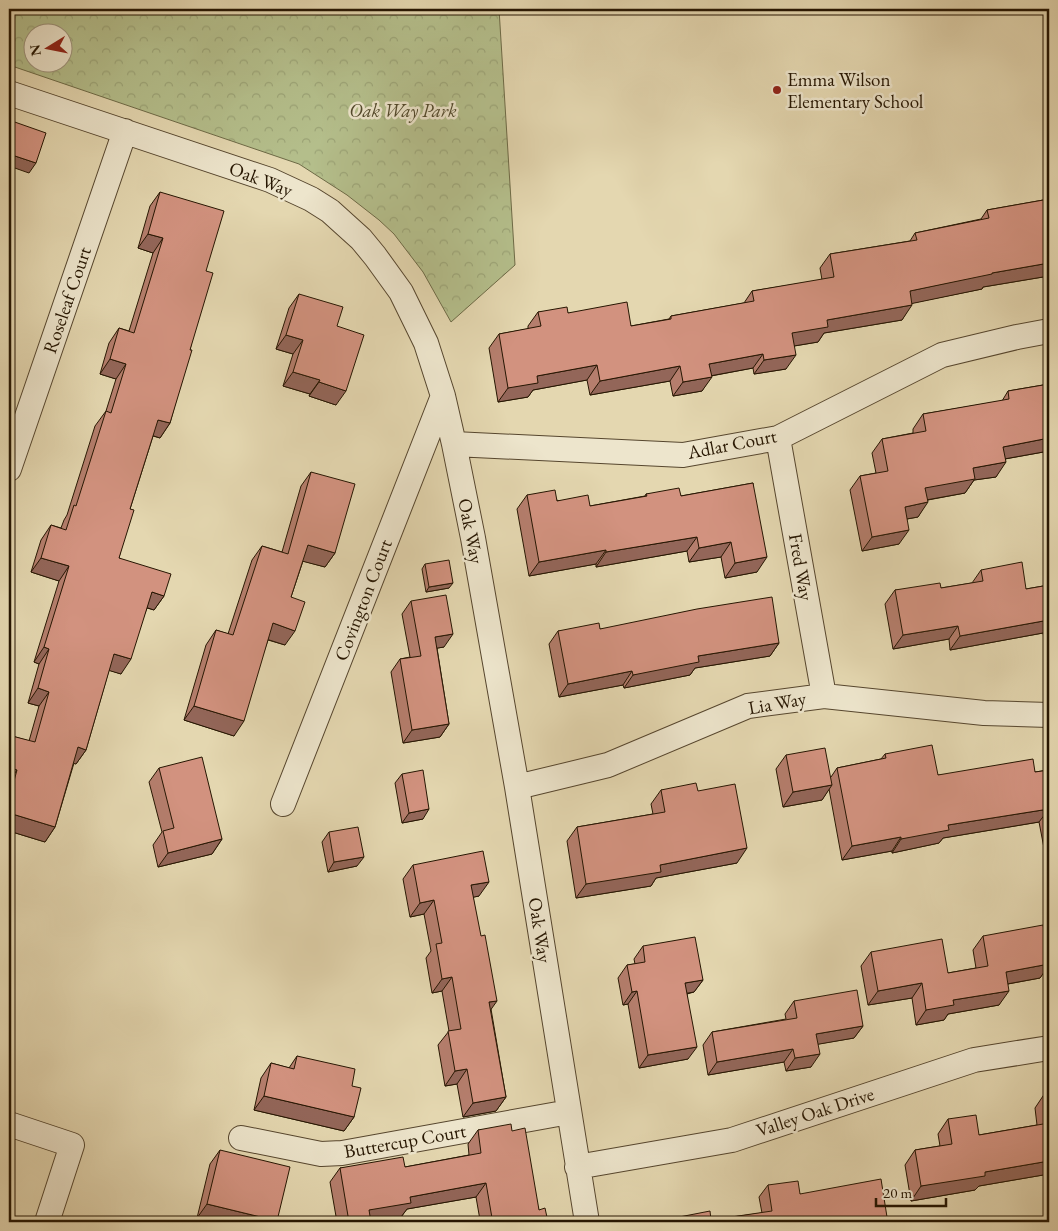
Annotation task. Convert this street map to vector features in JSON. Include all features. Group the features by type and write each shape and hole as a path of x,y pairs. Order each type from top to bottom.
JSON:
{"street":[{"name":"Oak Way","path":"9,93 270,180 311,200 336,215 361,239 401,292 426,343 443,396 473,538 517,787 586,1222"},
{"name":"Roseleaf Court","path":"9,469 125,132"},
{"name":"Adlar Court","path":"454,444 683,455 778,438 942,355 1049,330"},
{"name":"Covington Court","path":"283,804 443,396"},
{"name":"Fred Way","path":"778,438 824,696"},
{"name":"Lia Way","path":"517,787 608,765 748,706 824,696 984,713 1049,714"},
{"name":"Valley Oak Drive","path":"577,1167 732,1140 974,1060 1049,1048"},
{"name":"Buttercup Court","path":"241,1138 321,1154 342,1153 569,1112"},
{"path":"9,1124 72,1145 47,1222"}],"green space":[{"name":"Oak Way Park","path":"9,9 499,9 515,265 451,322 423,272 394,234 347,195 299,164 30,72 72,72 72,22 22,22 22,69 9,65"}],"building":[{"path":"9,120 46,133 36,163 9,154"},
{"path":"160,192 224,211 206,271 213,273 170,423 158,420 130,509 134,510 119,558 171,574 164,596 152,592 131,659 114,654 86,750 78,747 55,827 9,813 9,799 17,770 9,767 9,749 12,736 35,742 49,692 38,688 49,649 44,647 69,566 41,558 51,525 66,530 74,505 76,506 106,411 111,413 126,364 110,359 119,328 134,333 163,238 148,234"},
{"path":"1049,199 1049,263 910,291 912,305 827,320 828,327 792,333 796,355 764,360 763,354 709,364 712,377 683,382 680,366 600,381 597,365 537,376 538,383 508,388 499,334 541,326 538,312 567,307 568,313 627,302 631,326 671,319 671,316 754,301 752,291 834,277 830,254 917,240 915,233 989,218 987,210"},
{"path":"299,294 343,307 337,326 364,335 346,391 319,382 320,380 293,372 303,340 286,335"},
{"path":"1049,384 1049,438 1003,447 1006,462 973,468 975,479 925,488 928,502 905,507 909,530 872,537 860,476 888,471 882,439 926,431 923,414 1009,399 1008,391"},
{"path":"311,472 355,484 335,553 308,545 291,597 305,602 295,631 273,623 244,721 194,706 216,630 233,635 262,546 288,554"},
{"path":"753,483 767,557 735,563 731,542 699,548 697,537 539,562 527,495 555,490 557,501 588,495 590,506 679,488 681,496"},
{"path":"449,560 453,583 429,587 425,564"},
{"path":"1022,562 1026,589 1049,585 1049,620 960,636 958,626 903,635 895,590 940,583 941,588 983,581 981,570"},
{"path":"446,595 453,634 435,637 449,724 412,730 400,659 421,656 411,601"},
{"path":"772,597 779,643 698,656 699,662 633,675 632,671 568,684 558,631 599,623 600,629 697,609"},
{"path":"932,745 938,775 1033,759 1035,772 1049,770 1049,809 948,825 949,830 852,846 837,768 886,758 885,754"},
{"path":"825,748 832,785 793,792 786,755"},
{"path":"202,757 222,839 168,853 163,831 174,828 159,768"},
{"path":"423,770 429,809 409,813 402,774"},
{"path":"696,783 698,791 735,784 747,848 660,865 661,872 586,884 577,827 665,812 661,790"},
{"path":"358,827 364,857 334,862 329,832"},
{"path":"483,851 489,882 471,885 481,936 485,935 497,1001 489,1002 506,1097 473,1103 467,1069 455,1071 448,1031 461,1029 452,977 442,979 436,944 442,943 434,900 420,903 413,865"},
{"path":"1043,925 1049,964 1006,972 1009,991 953,1000 954,1005 926,1010 922,983 878,991 871,952 942,939 948,973 988,966 983,936"},
{"path":"695,937 703,980 685,983 697,1047 648,1055 637,991 632,992 627,965 645,962 643,946"},
{"path":"857,990 863,1026 816,1034 820,1054 795,1058 793,1049 717,1062 712,1032 797,1018 794,1001"},
{"path":"297,1056 355,1069 352,1086 361,1088 354,1117 264,1096 271,1063 294,1069"},
{"path":"1045,1093 1049,1093 1049,1121"},
{"path":"976,1115 979,1135 1049,1123 1049,1161 985,1172 985,1176 921,1186 915,1150 952,1144 948,1119"},
{"path":"511,1124 512,1131 525,1128 539,1210 545,1208 548,1222 481,1222 480,1220 492,1218 486,1183 410,1197 411,1203 369,1210 371,1222 349,1222 340,1168 403,1157 405,1167 481,1153 478,1130"},
{"path":"220,1150 290,1167 277,1221 207,1204"},
{"path":"881,1179 887,1217 860,1222 664,1222 664,1220 710,1211 711,1220 772,1211 768,1185 798,1181 800,1194"}],"place":[{"name":"Emma Wilson Elementary School","path":"777,90"}]}
